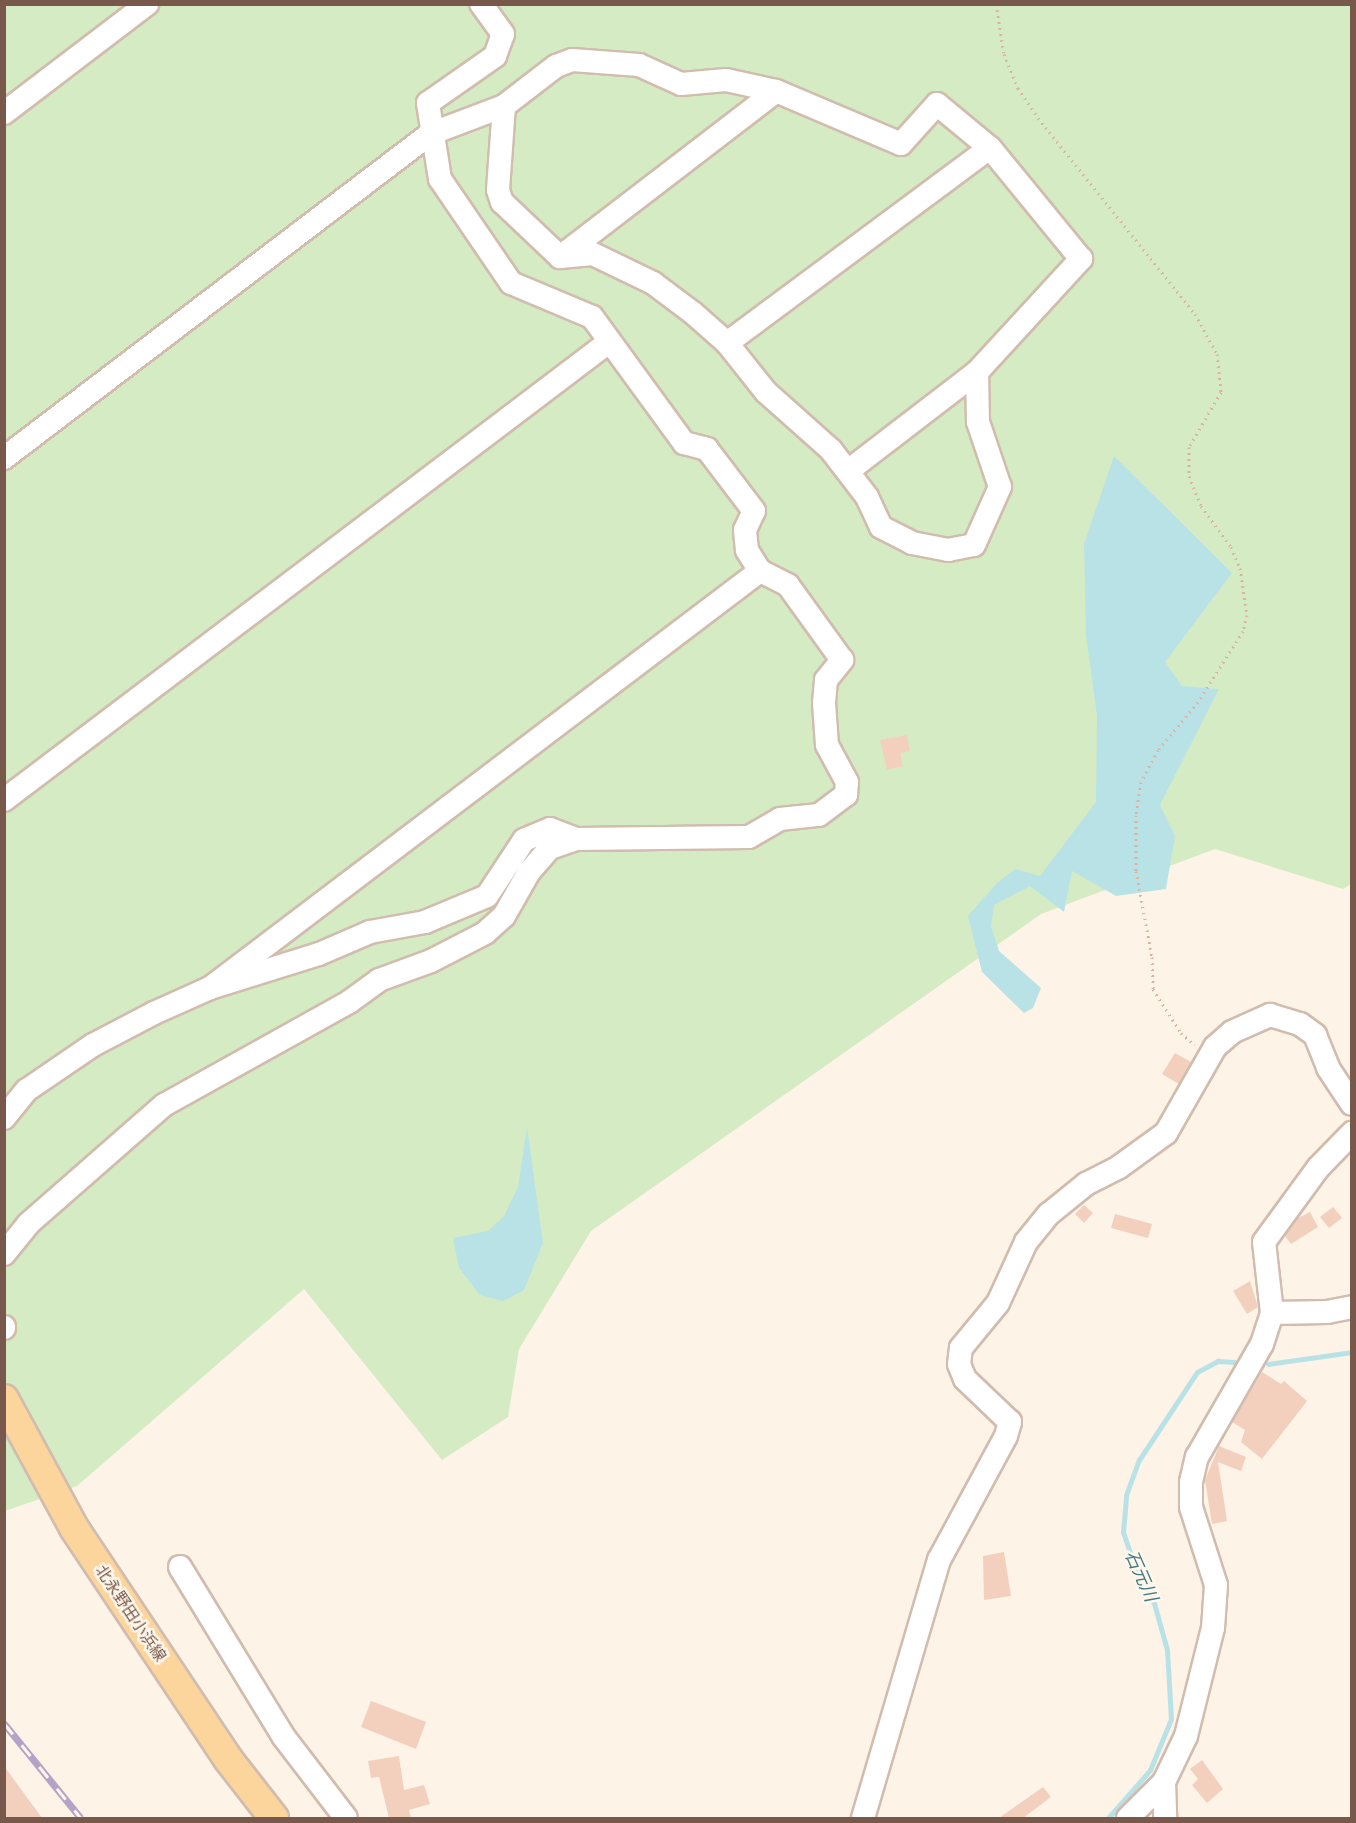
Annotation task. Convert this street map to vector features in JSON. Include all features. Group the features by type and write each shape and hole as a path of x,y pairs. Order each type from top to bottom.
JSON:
{"main road":[{"name":"北永野田小浜線","path":"4,1399 74,1528 228,1759 274,1818"}],"street":[{"path":"4,113 147,4"},
{"path":"4,1254 28,1224 164,1105 349,1002 379,980 431,961 484,933 504,916 529,872 550,848 576,839 749,837 780,819 819,815 846,795 847,782 827,745 824,703 826,680 842,660 788,585 760,571 747,549 745,530 754,511 707,449 684,443 592,317 511,283 440,179 430,134 428,103 495,56 503,34 481,4"},
{"path":"4,458 430,134 504,106 556,66 572,60 639,66 681,84 726,80 776,91 901,144 937,104 990,148 1082,259 977,372 848,471"},
{"path":"560,257 776,91"},
{"path":"504,106 498,190 502,202 560,257 592,254 653,283 727,343 766,392 831,450 867,497 881,527 912,543 948,550 974,546 1000,487 978,422 977,372"},
{"path":"727,343 990,148"},
{"path":"4,800 609,342"},
{"path":"210,988 760,571"},
{"path":"4,1119 27,1090 93,1045 210,988 318,954 370,932 424,922 487,896 524,840 550,829 576,839"},
{"path":"863,1818 939,1560 1001,1448 1010,1422 964,1379 959,1364 961,1348 998,1304 1026,1242 1043,1221 1086,1184 1119,1167 1166,1133 1215,1047 1232,1032 1270,1015 1300,1024 1315,1035 1328,1068 1352,1104"},
{"path":"1128,1818 1164,1782 1192,1716 1216,1606 1214,1572 1191,1507 1193,1470 1221,1409 1262,1344 1272,1313 1264,1242 1318,1168 1352,1133"},
{"path":"1272,1313 1352,1307"},
{"path":"180,1567 283,1736 346,1818"},
{"path":"1164,1782 1165,1818"}],"path":[{"path":"996,4 1004,54 1031,108 1195,314 1217,354 1221,392 1189,447 1189,476 1201,506 1240,568 1247,615 1243,632 1198,702 1158,750 1141,782 1136,837 1136,871 1152,957 1153,989 1192,1045 1215,1047"}],"green space":[{"path":"4,5 1351,5 1351,884 1343,889 1215,849 1041,914 591,1231 519,1349 508,1417 442,1460 304,1289 77,1486 5,1511"}],"water":[{"path":"1114,456 1232,573 1165,662 1182,686 1219,689 1160,805 1175,836 1166,889 1116,896 1072,871 1064,912 1030,886 994,905 991,926 999,951 1041,988 1033,1008 1024,1013 982,972 968,916 996,884 1015,869 1040,876 1096,802 1097,716 1086,635 1084,544"},
{"path":"527,1127 543,1243 524,1290 503,1301 480,1295 459,1268 453,1238 488,1231 504,1216 518,1187"}],"building":[{"path":"907,735 910,751 900,753 903,766 887,770 880,740"},
{"path":"1175,1053 1191,1062 1179,1084 1162,1074"},
{"path":"1084,1205 1093,1213 1084,1223 1075,1214"},
{"path":"1333,1207 1342,1218 1329,1228 1320,1217"},
{"path":"1310,1212 1318,1227 1291,1244 1285,1236 1298,1218"},
{"path":"1115,1214 1152,1224 1148,1238 1111,1228"},
{"path":"1250,1281 1258,1307 1247,1314 1233,1291"},
{"path":"1262,1372 1281,1384 1284,1381 1307,1401 1262,1459 1241,1442 1245,1430 1232,1422"},
{"path":"1219,1446 1246,1457 1241,1471 1218,1462 1227,1521 1212,1524 1205,1480"},
{"path":"1004,1552 1011,1596 984,1600 983,1556"},
{"path":"371,1701 426,1722 416,1749 361,1727"},
{"path":"399,1756 404,1790 424,1785 430,1804 409,1810 411,1818 389,1818 379,1777 371,1778 368,1761"},
{"path":"1202,1760 1223,1789 1207,1803 1192,1785 1198,1779 1190,1769"},
{"path":"4,1766 42,1818 4,1818"},
{"path":"1043,1787 1051,1797 1023,1818 999,1818"}],"waterway":[{"name":"石元川","path":"1268,1364 1352,1352"},
{"name":"石元川","path":"1108,1818 1150,1770 1171,1719 1167,1650 1154,1603 1136,1570 1123,1532 1126,1495 1139,1460 1197,1372 1218,1361 1234,1362"}],"railway":[{"path":"4,1723 81,1818"}]}
